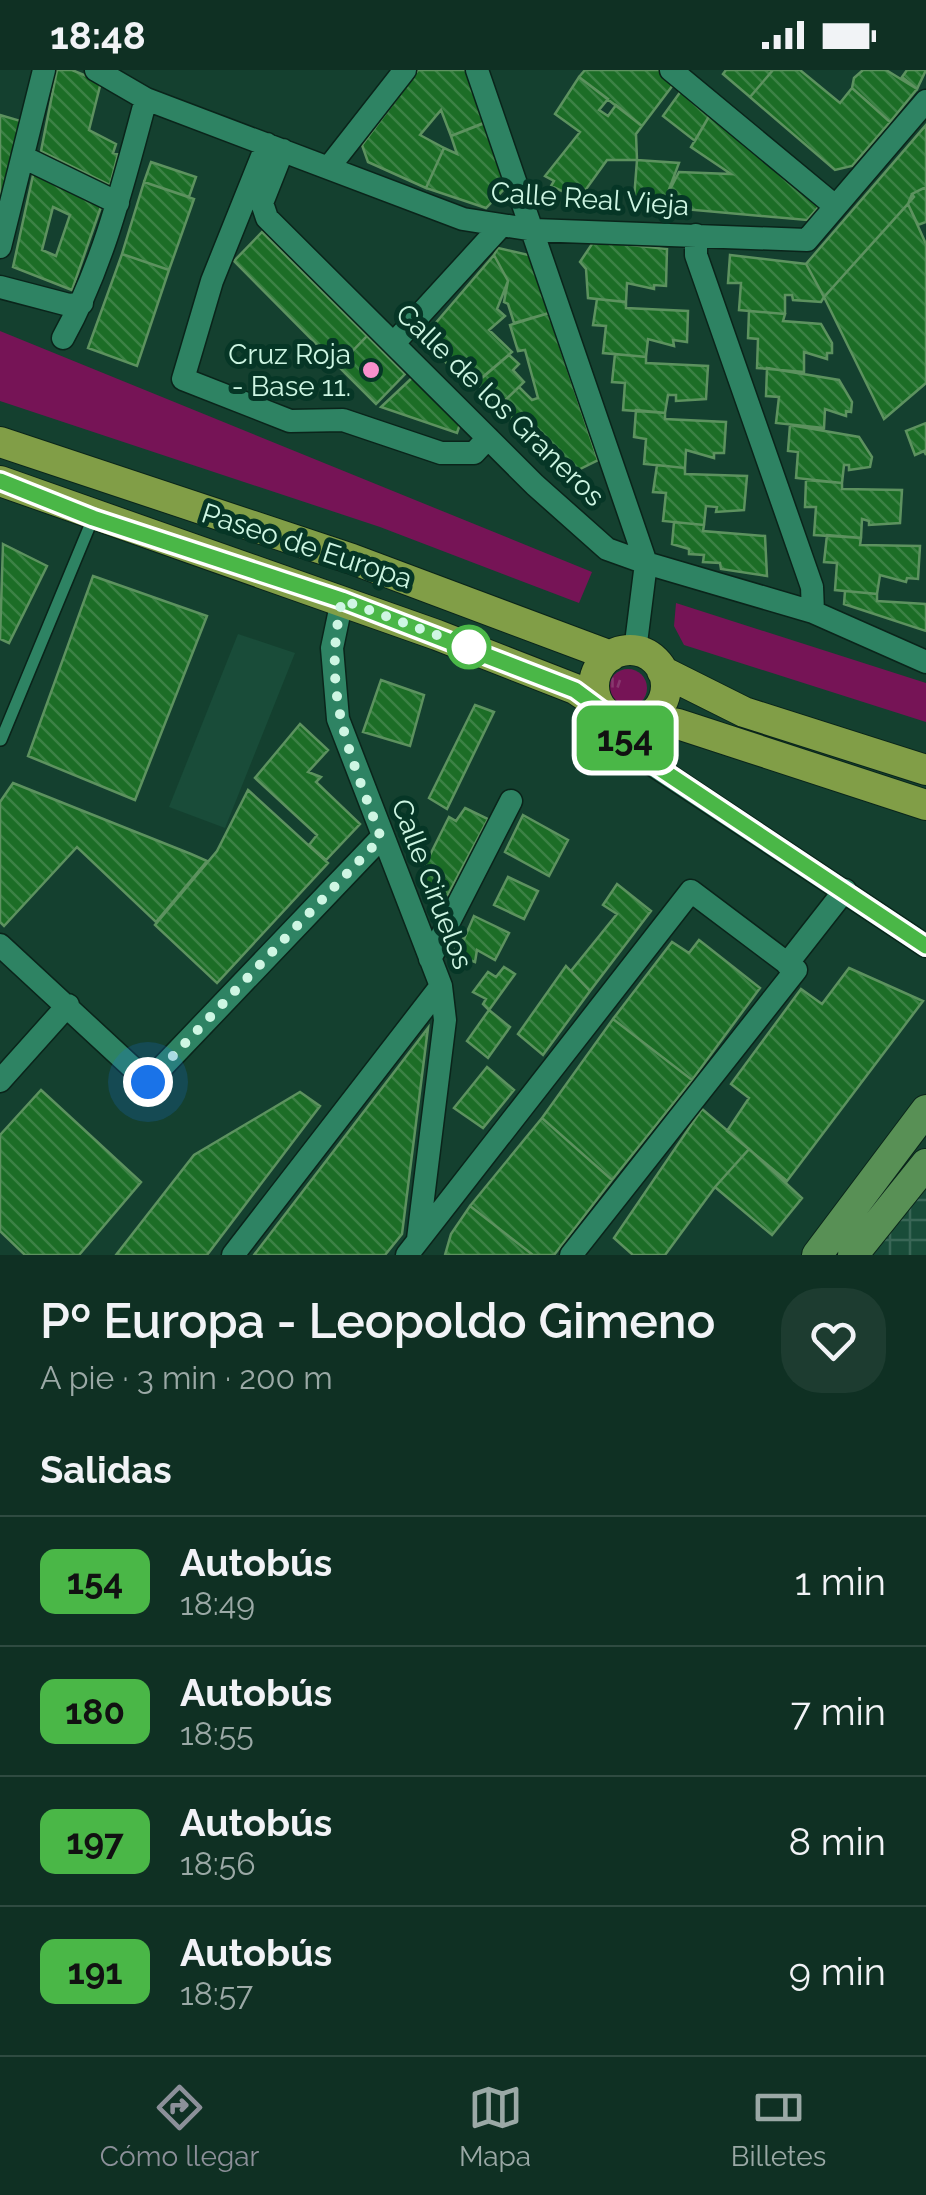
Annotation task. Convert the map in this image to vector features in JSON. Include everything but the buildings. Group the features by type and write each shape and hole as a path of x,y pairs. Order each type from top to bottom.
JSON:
{"main road":[{"name":"Paseo de Europa","path":"0,442 623,653"},
{"name":"Paseo de Europa","path":"0,481 93,518 342,600 558,682 606,712"},
{"path":"926,770 699,694 662,671 652,658 623,653 595,678 606,712 630,722 646,718 678,724 926,804"},
{"path":"646,718 664,698 662,671"},
{"path":"817,1255 926,1110"},
{"path":"853,1255 926,1164"}],"street":[{"path":"0,248 44,70"},
{"path":"329,167 405,70"},
{"path":"477,70 646,563 623,653"},
{"path":"670,70 834,206"},
{"name":"Calle Real Vieja","path":"110,74 146,99 462,219 534,230 807,240 926,101"},
{"path":"63,338 82,303 118,204 146,99"},
{"path":"240,210 264,209 262,202 275,147"},
{"path":"275,147 240,210 212,281 183,379 290,421 343,420 441,452 474,453 488,438"},
{"path":"23,156 118,204"},
{"name":"Calle de los Graneros","path":"264,209 267,218 488,438 607,549 813,612 926,662"},
{"path":"394,343 500,227"},
{"path":"696,236 696,255 812,587 813,612"},
{"path":"0,287 69,306 82,303"},
{"name":"Calle Ciruelos","path":"342,600 332,648 338,720 440,986 445,1020 415,1250"},
{"path":"606,712 632,750 926,946"},
{"path":"430,960 511,801"},
{"path":"0,945 148,1082 381,838"},
{"path":"571,1255 791,967 845,890"},
{"path":"415,1250 691,891 791,967"},
{"path":"233,1255 440,986"},
{"path":"0,1081 68,1005"}],"lane":[{"path":"1,740 93,518"}],"shaded area":[{"path":"238,634 295,653 225,828 169,807"},
{"path":"926,1164 926,1255 853,1255"}],"green space":[{"path":"0,331 592,572 579,603 380,527 0,401"},
{"path":"676,603 926,683 926,722 684,645 674,626"},
{"path":"628,669 641,675 647,688 641,701 628,707 615,701 609,688 615,675"}],"bus line":[{"name":"154","path":"0,481 93,518 342,600 575,690 614,719 632,750 926,946"}],"place":[{"name":"Cruz Roja - Base 11.","path":"371,370"}],"route":[{"path":"148,1082 381,838 338,720 332,648 342,600 469,647"}]}
